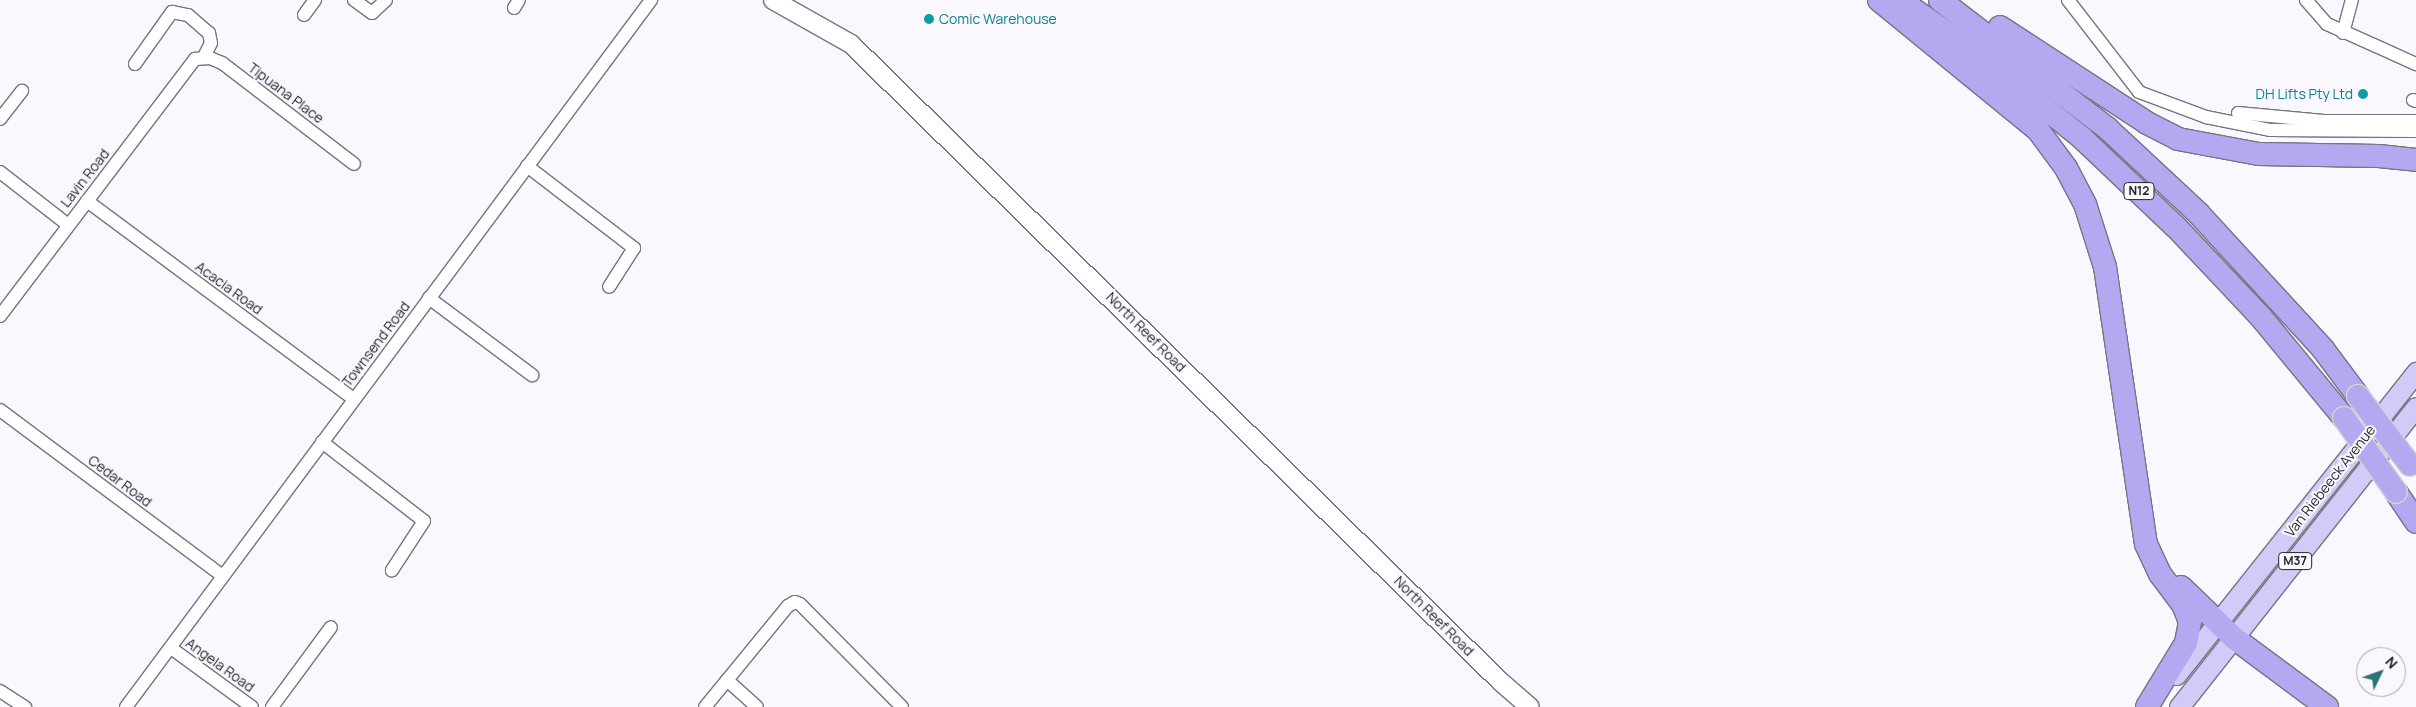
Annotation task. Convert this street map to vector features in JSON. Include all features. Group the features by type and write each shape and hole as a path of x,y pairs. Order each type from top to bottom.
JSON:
{"highway":[{"path":"1880,0 2038,130 2066,168 2085,204 2105,267 2146,544 2154,564 2183,604 2190,622 2186,644 2148,707"},
{"name":"N12","path":"1901,0 1979,55 2081,137 2176,227 2260,316 2344,418 2416,522"},
{"name":"N12","path":"1940,0 2108,129 2198,212 2299,322 2358,396 2413,470"},
{"path":"1957,0 2147,123 2178,139 2259,154 2378,156 2416,160"},
{"path":"2146,544 2169,574 2225,631 2327,707"}],"main road":[{"name":"North Reef Road","path":"773,0 851,44 1503,684 1530,707"},
{"name":"Van Riebeeck Avenue","path":"2179,707 2225,631 2416,372"},
{"name":"Van Riebeeck Avenue","path":"2148,707 2225,631 2416,407"},
{"name":"North Reef Road","path":"1503,684 1522,707"}],"street":[{"path":"304,15 315,0"},
{"path":"354,0 372,12 386,0"},
{"name":"Townsend Road","path":"126,707 651,0"},
{"path":"2068,0 2138,92 2206,117 2270,130 2416,131"},
{"path":"2306,0 2327,24 2343,33 2416,64"},
{"path":"2343,33 2352,0"},
{"path":"135,64 166,17 176,11 188,15 209,33 211,43 200,58"},
{"name":"Tipuana Place","path":"200,58 222,63 354,164"},
{"name":"Lavin Road","path":"0,316 68,225 200,58"},
{"path":"0,119 22,91"},
{"path":"2238,114 2324,121 2416,121"},
{"path":"527,166 634,248 609,288"},
{"path":"0,172 68,225"},
{"name":"Acacia Road","path":"87,202 354,399"},
{"path":"429,298 532,375"},
{"name":"Cedar Road","path":"0,410 223,576"},
{"path":"322,442 424,521 392,570"},
{"path":"705,707 788,606 795,602 800,604 902,707"},
{"path":"272,707 331,627"},
{"name":"Angela Road","path":"171,648 252,707"},
{"path":"728,680 757,707"},
{"path":"0,691 25,707"}],"place":[{"name":"Comic Warehouse","path":"929,19"},
{"name":"DH Lifts Pty Ltd","path":"2363,94"}]}
